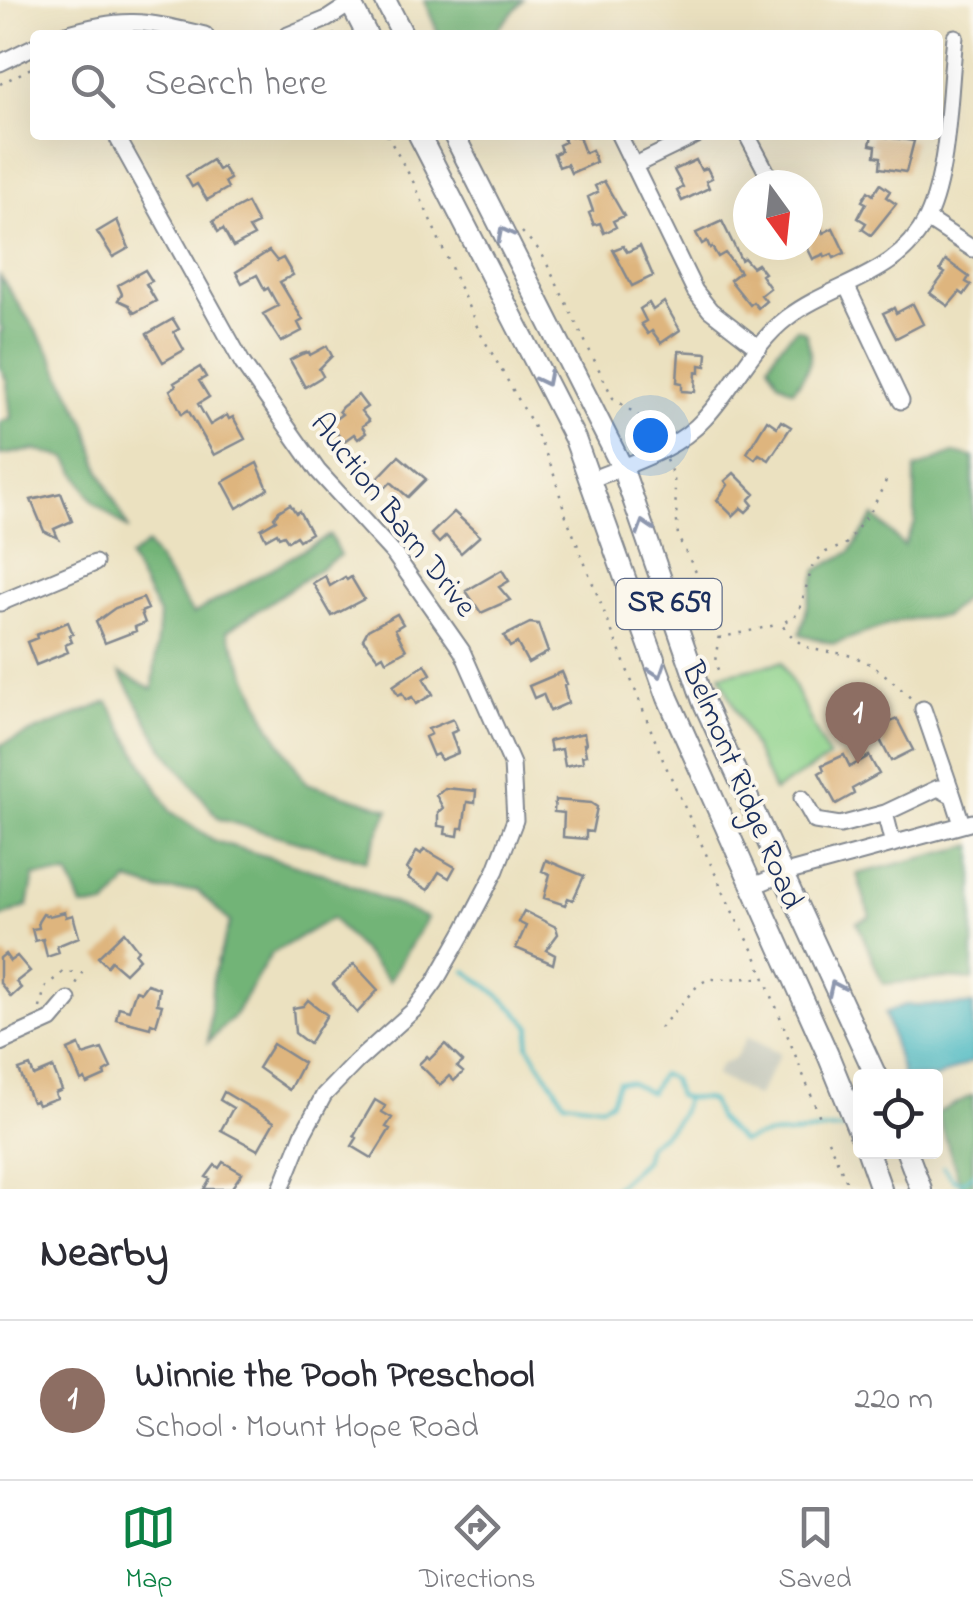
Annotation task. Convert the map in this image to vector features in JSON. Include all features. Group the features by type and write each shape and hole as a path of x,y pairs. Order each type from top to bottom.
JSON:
{"main road":[{"path":"385,0 400,30"},
{"path":"352,1 365,30"},
{"name":"Belmont Ridge Road","path":"422,140 534,356 592,479 668,698 853,1117"},
{"name":"Belmont Ridge Road","path":"457,140 622,467 703,700 873,1069"},
{"path":"870,1159 881,1189"},
{"path":"909,1159 918,1188"}],"street":[{"path":"300,30 326,19 352,1"},
{"path":"82,30 114,21 183,30"},
{"path":"592,479 661,450 702,422 758,348 787,318 883,268 902,252 927,218 938,186 955,37"},
{"path":"0,64 30,49"},
{"name":"Auction Barn Drive","path":"119,140 243,364 318,470 394,554 462,652 512,764 515,820 496,870 464,931 436,982 415,1009 324,1095 280,1189"},
{"path":"620,140 695,291 710,310 758,348"},
{"path":"633,166 687,140"},
{"path":"750,140 765,170"},
{"path":"927,218 973,249"},
{"path":"846,287 901,400"},
{"path":"0,603 95,563"},
{"path":"751,887 782,874 968,823 953,796 922,709"},
{"path":"802,798 815,821 840,825 886,813 938,788 953,796"},
{"path":"886,813 892,844"},
{"path":"0,1043 52,1020 68,1000"}],"path":[{"path":"0,84 30,69"},
{"path":"390,140 415,184 479,332 532,423 662,760 754,952 822,1120"},
{"path":"521,231 541,252 614,398 643,419 674,478 678,536 721,620 715,662 720,675"},
{"path":"719,638 781,624 798,614 813,565 826,552 845,546 872,509 886,481"},
{"path":"781,624 796,642 869,664 922,709"},
{"path":"40,1012 45,987 52,979 63,972 82,972 68,1000"},
{"path":"660,1028 688,992 708,979 764,978"},
{"path":"828,1140 850,1189"}],"shaded area":[{"path":"747,1037 780,1054 757,1097 715,1075 720,1065 736,1057"}],"green space":[{"path":"424,0 523,0 497,30 437,30"},
{"path":"0,276 48,349 87,425 100,471 129,530 94,502 67,458 35,450 0,455 0,422 11,418 7,382 0,366"},
{"path":"797,328 805,332 810,356 807,369 793,390 778,381 769,364"},
{"path":"953,453 973,457 973,590 945,616 902,620 834,644 800,634 817,570 850,552 874,516 904,546 915,523 915,469"},
{"path":"330,535 340,555 227,631 270,726 306,783 389,809 366,861 219,819 163,748 120,673 153,689 159,615 129,558 147,544 193,614"},
{"path":"782,662 829,758 774,791 720,675"},
{"path":"108,702 170,811 215,841 322,873 427,918 389,981 332,918 271,954 235,1015 208,1042 213,976 230,922 197,890 161,891 129,881 106,906 82,907 69,875 34,876 28,906 0,918 0,745"},
{"path":"973,845 973,980 947,978 883,984 857,922 870,917 857,874"},
{"path":"973,1095 973,1189 962,1189 943,1131 943,1110"}],"water":[{"path":"905,1005 973,1005 973,1061 943,1075 943,1069 901,1069 885,1013"}],"building":[{"path":"580,140 585,153 592,150 596,162 571,173 567,164 559,167 554,154 561,151 559,145"},
{"path":"871,140 914,141 906,172 880,168 881,157 875,156 876,146 870,145"},
{"path":"212,160 218,170 223,167 230,179 225,182 228,188 207,200 197,184 192,187 186,176"},
{"path":"696,160 712,178 706,181 709,188 682,201 677,191 683,187 674,170"},
{"path":"604,181 624,216 613,221 616,227 604,233 600,223 594,225 588,197 598,192 595,186"},
{"path":"880,184 890,191 886,197 896,204 871,235 862,229 866,223 858,218 868,191 873,195"},
{"path":"247,203 258,224 249,228 254,236 233,247 223,229 218,232 213,221"},
{"path":"117,220 129,248 113,257 97,232"},
{"path":"722,221 733,244 733,260 746,260 752,267 757,264 764,273 761,275 770,288 761,295 766,301 758,308 753,302 750,305 730,280 740,272 725,253 718,257 707,241 702,244 696,233"},
{"path":"833,228 845,253 834,258 824,254 823,233"},
{"path":"623,246 627,252 640,246 653,276 632,286 613,250"},
{"path":"269,251 277,261 283,258 293,275 280,282 303,320 298,323 302,331 281,342 263,314 278,306 268,288 265,290 257,275 242,283 236,272"},
{"path":"946,260 969,277 966,282 971,285 948,306 930,293 945,273 940,270"},
{"path":"145,270 152,281 146,284 156,301 134,313 129,305 118,300 122,294 118,285"},
{"path":"664,302 680,330 661,343 641,324 646,321 640,309 649,303 653,310"},
{"path":"913,304 923,324 896,338 883,313 894,308 896,313"},
{"path":"173,319 179,329 174,332 184,350 163,362 147,334"},
{"path":"327,346 332,356 319,369 323,376 305,387 290,360"},
{"path":"679,351 707,353 706,366 700,365 700,373 696,372 695,392 682,391 682,383 677,382"},
{"path":"200,367 206,377 199,381 209,397 198,404 210,425 227,415 229,419 233,417 245,439 214,455 188,410 182,414 170,390 176,386 174,383"},
{"path":"358,395 367,407 361,411 369,421 362,426 366,433 358,439 354,434 343,442 330,423"},
{"path":"767,420 777,427 781,421 791,427 769,460 759,454 755,459 747,453"},
{"path":"399,456 426,479 408,497 391,482 385,488 376,480"},
{"path":"257,463 268,489 237,508 223,482"},
{"path":"734,473 755,494 749,500 753,505 746,512 741,508 733,516 717,500 728,485 725,481"},
{"path":"61,493 72,521 54,529 58,538 44,531 31,500"},
{"path":"290,504 296,513 299,511 311,533 299,540 296,536 288,541 277,533 266,539 261,529"},
{"path":"454,512 480,536 461,553 446,536 439,543 431,534"},
{"path":"502,570 509,581 499,587 510,600 481,613 466,591"},
{"path":"325,576 330,586 351,577 364,599 332,616 313,583"},
{"path":"143,598 148,609 141,612 145,623 135,627 136,631 105,643 96,622 115,608"},
{"path":"397,614 403,624 395,629 406,650 386,661 383,655 378,658 363,639 368,630"},
{"path":"68,622 73,634 69,635 72,642 65,645 68,652 36,665 27,642"},
{"path":"530,623 538,624 548,652 528,663 517,643 510,647 504,636"},
{"path":"425,664 431,674 424,679 433,694 416,704 412,697 406,700 402,693 398,695 393,686"},
{"path":"562,672 568,703 550,711 543,694 534,698 529,686"},
{"path":"453,719 458,730 451,733 458,753 441,760 437,754 433,756 425,737 431,734 428,729"},
{"path":"897,719 913,750 891,761 875,730"},
{"path":"584,733 583,762 565,766 562,749 551,751 549,741"},
{"path":"844,755 850,767 869,756 879,774 852,789 854,794 836,804 819,773 824,770 822,765"},
{"path":"444,788 476,791 475,803 467,802 458,836 445,834 446,827 438,826 438,812 443,808 436,795"},
{"path":"555,800 597,807 592,832 586,831 586,839 563,837 564,813 554,812"},
{"path":"424,849 455,867 449,878 439,872 428,890 408,878 411,872 407,869 417,851 421,854"},
{"path":"546,860 584,876 573,900 568,898 565,905 544,898 550,874 542,871"},
{"path":"524,911 556,927 558,934 546,950 555,955 553,964 516,948 526,926 518,922"},
{"path":"65,912 66,917 73,915 79,937 57,946 59,953 47,957 43,939 35,941 32,929 39,928 43,914"},
{"path":"124,932 138,950 135,954 139,959 125,973 111,961 107,966 98,957"},
{"path":"5,954 10,961 17,956 30,971 16,982 21,988 11,997 0,983 0,958"},
{"path":"354,964 378,990 357,1013 333,984"},
{"path":"147,984 159,988 157,1004 162,1005 156,1025 151,1023 150,1028 116,1019 119,1007 129,1010 136,990 141,992"},
{"path":"308,1000 327,1015 309,1044 295,1033 293,1008"},
{"path":"273,1044 303,1063 289,1090 258,1068"},
{"path":"445,1044 463,1062 457,1067 463,1072 454,1081 449,1076 440,1085 419,1064"},
{"path":"79,1045 83,1055 102,1049 111,1068 104,1072 105,1076 87,1084 85,1079 81,1081 68,1050"},
{"path":"30,1066 34,1076 53,1068 62,1090 55,1093 57,1098 38,1105 32,1102 19,1070"},
{"path":"224,1092 274,1122 258,1150 221,1130 233,1108 220,1100"},
{"path":"375,1100 385,1106 382,1112 392,1118 386,1127 390,1129 372,1158 352,1146"},
{"path":"223,1162 242,1173 231,1189 204,1189 210,1179 206,1177 215,1165 219,1168"}],"waterway":[{"path":"466,971 501,997 531,1027 528,1045 564,1101 602,1106 611,1101 618,1082 629,1082 650,1093 661,1074 672,1079 677,1096 711,1101 718,1119 742,1142 764,1136 842,1129"},
{"path":"613,1189 644,1161 648,1145 676,1121 685,1100"},
{"path":"943,1167 954,1180 962,1182 973,1174"}],"place":[{"name":"Winnie the Pooh Preschool","path":"858,764"}]}
